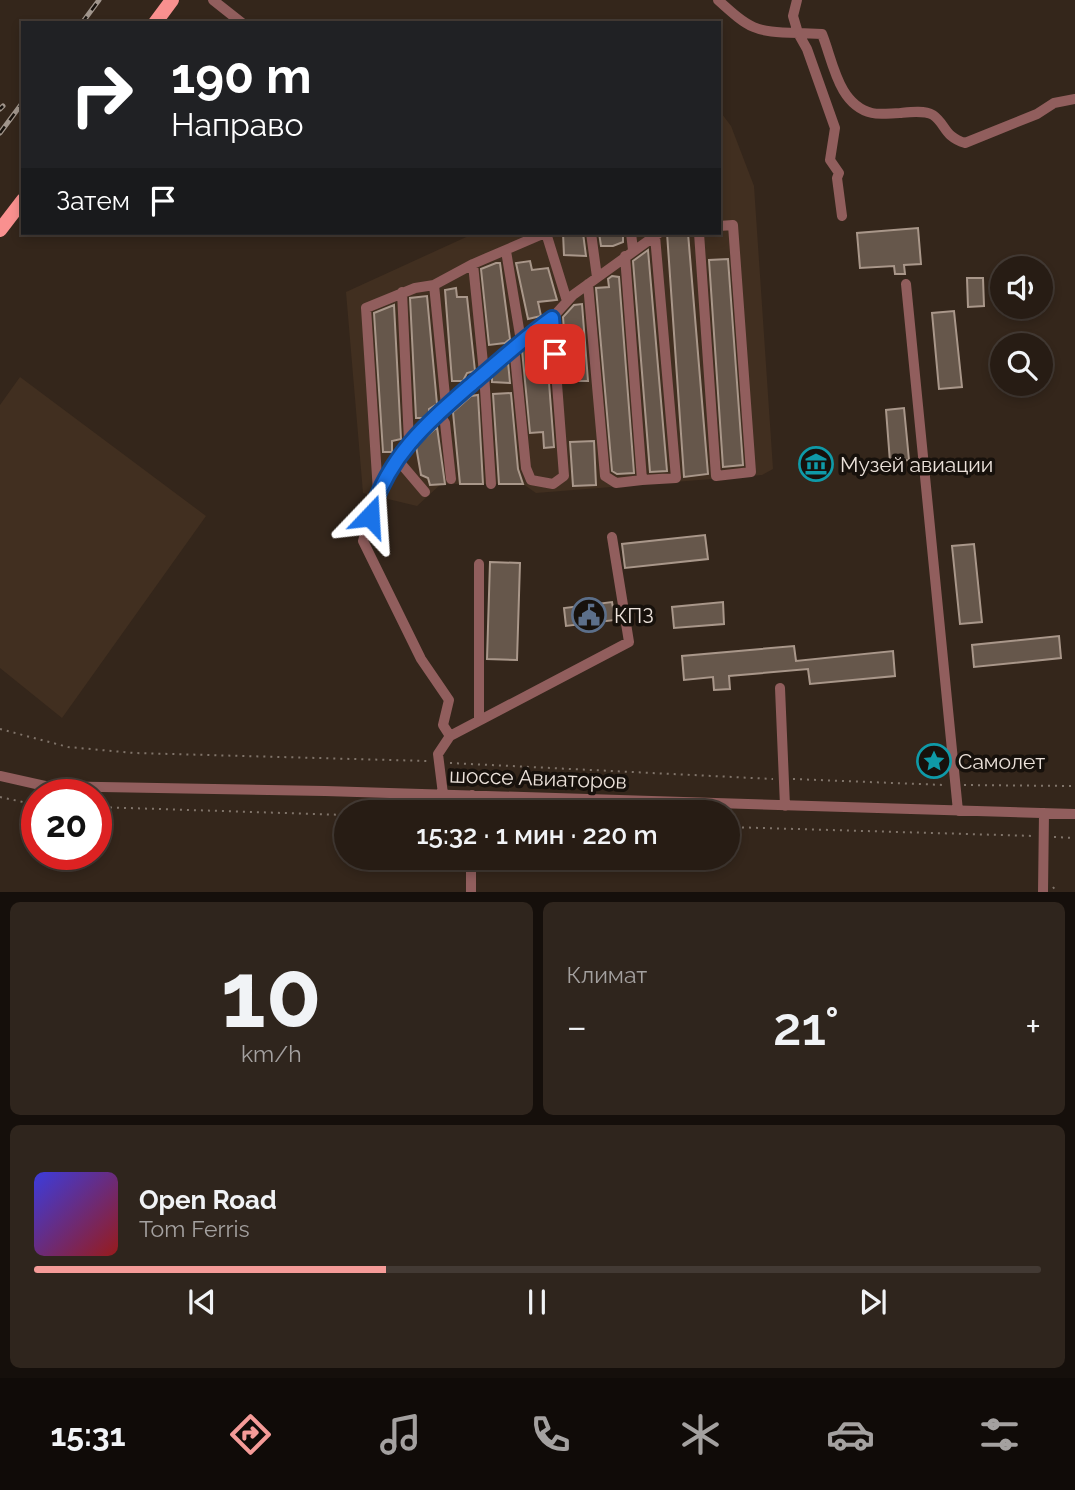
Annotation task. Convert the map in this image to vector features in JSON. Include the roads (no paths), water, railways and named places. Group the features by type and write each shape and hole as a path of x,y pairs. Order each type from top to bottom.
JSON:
{"main road":[{"path":"156,21 172,0"},
{"path":"0,230 21,203"}],"street":[{"path":"213,0 239,21"},
{"path":"718,0 745,25 764,32 822,34 838,83 857,106 873,114 921,112 933,116 943,130 957,141 965,143 985,136 1037,114 1054,103 1075,99"},
{"path":"797,0 793,16 798,33 807,49 835,128 830,160 839,173 837,178 842,216"},
{"path":"699,235 716,476 751,472 733,225 721,226"},
{"path":"378,492 366,308 402,292 434,285 473,264 542,235"},
{"path":"547,235 567,301"},
{"path":"591,235 605,476 616,483 676,478 657,235"},
{"path":"631,235 629,253 642,480"},
{"path":"450,736 443,725 449,700 421,659 363,541 378,492 409,442 442,409 552,318 592,280 656,235"},
{"path":"506,251 518,344 526,468 531,480 553,484 564,477 552,318"},
{"path":"473,264 491,484"},
{"path":"906,284 958,811"},
{"path":"434,285 442,409 451,479"},
{"path":"402,292 409,442"},
{"path":"397,459 425,492"},
{"path":"443,794 438,754 450,736 629,642 612,537"},
{"path":"478,564 479,721"},
{"path":"780,688 785,806"},
{"name":"шоссе Авиаторов","path":"0,776 45,786 443,794 1075,814"},
{"path":"472,795 472,800"},
{"path":"1043,891 1044,813"},
{"path":"471,870 471,891"}],"railway":[{"path":"83,21 99,0"},
{"path":"0,133 21,105"},
{"path":"0,109 3,106"}],"place":[{"name":"Музей авиации","path":"816,464"},
{"name":"КПЗ","path":"589,615"},
{"name":"Самолет","path":"934,761"}]}
